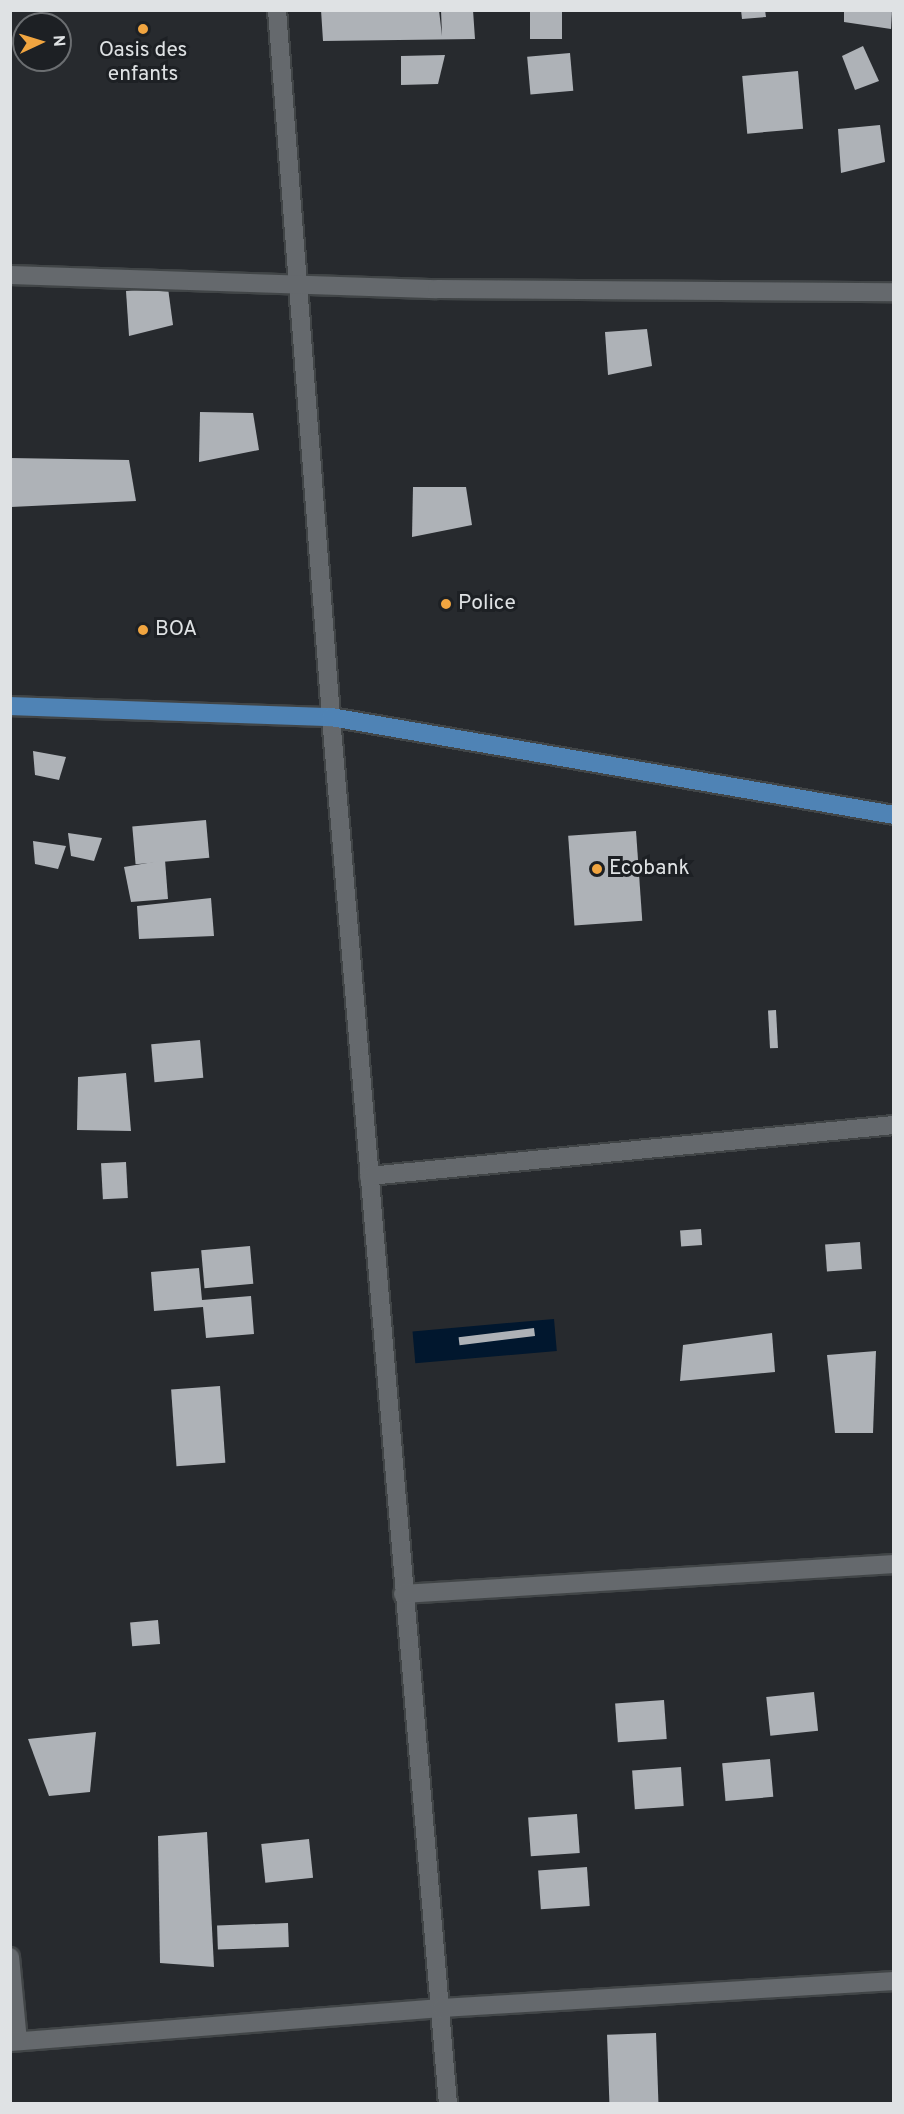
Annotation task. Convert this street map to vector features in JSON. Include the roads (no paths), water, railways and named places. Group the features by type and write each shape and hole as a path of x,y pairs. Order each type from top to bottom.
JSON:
{"main road":[{"path":"10,706 331,717 894,815"}],"street":[{"path":"277,10 331,717 403,1594 442,2008 448,2103"},
{"path":"10,275 298,285 894,292"},
{"path":"369,1176 894,1125"},
{"path":"403,1594 894,1564"},
{"path":"10,1957 14,2041 442,2008 894,1981"}],"water":[{"path":"554,1319 557,1351 415,1363 413,1331"}],"place":[{"name":"Oasis des enfants","path":"143,29"},
{"name":"Police","path":"446,604"},
{"name":"BOA","path":"143,630"},
{"name":"Ecobank","path":"597,869"}]}
